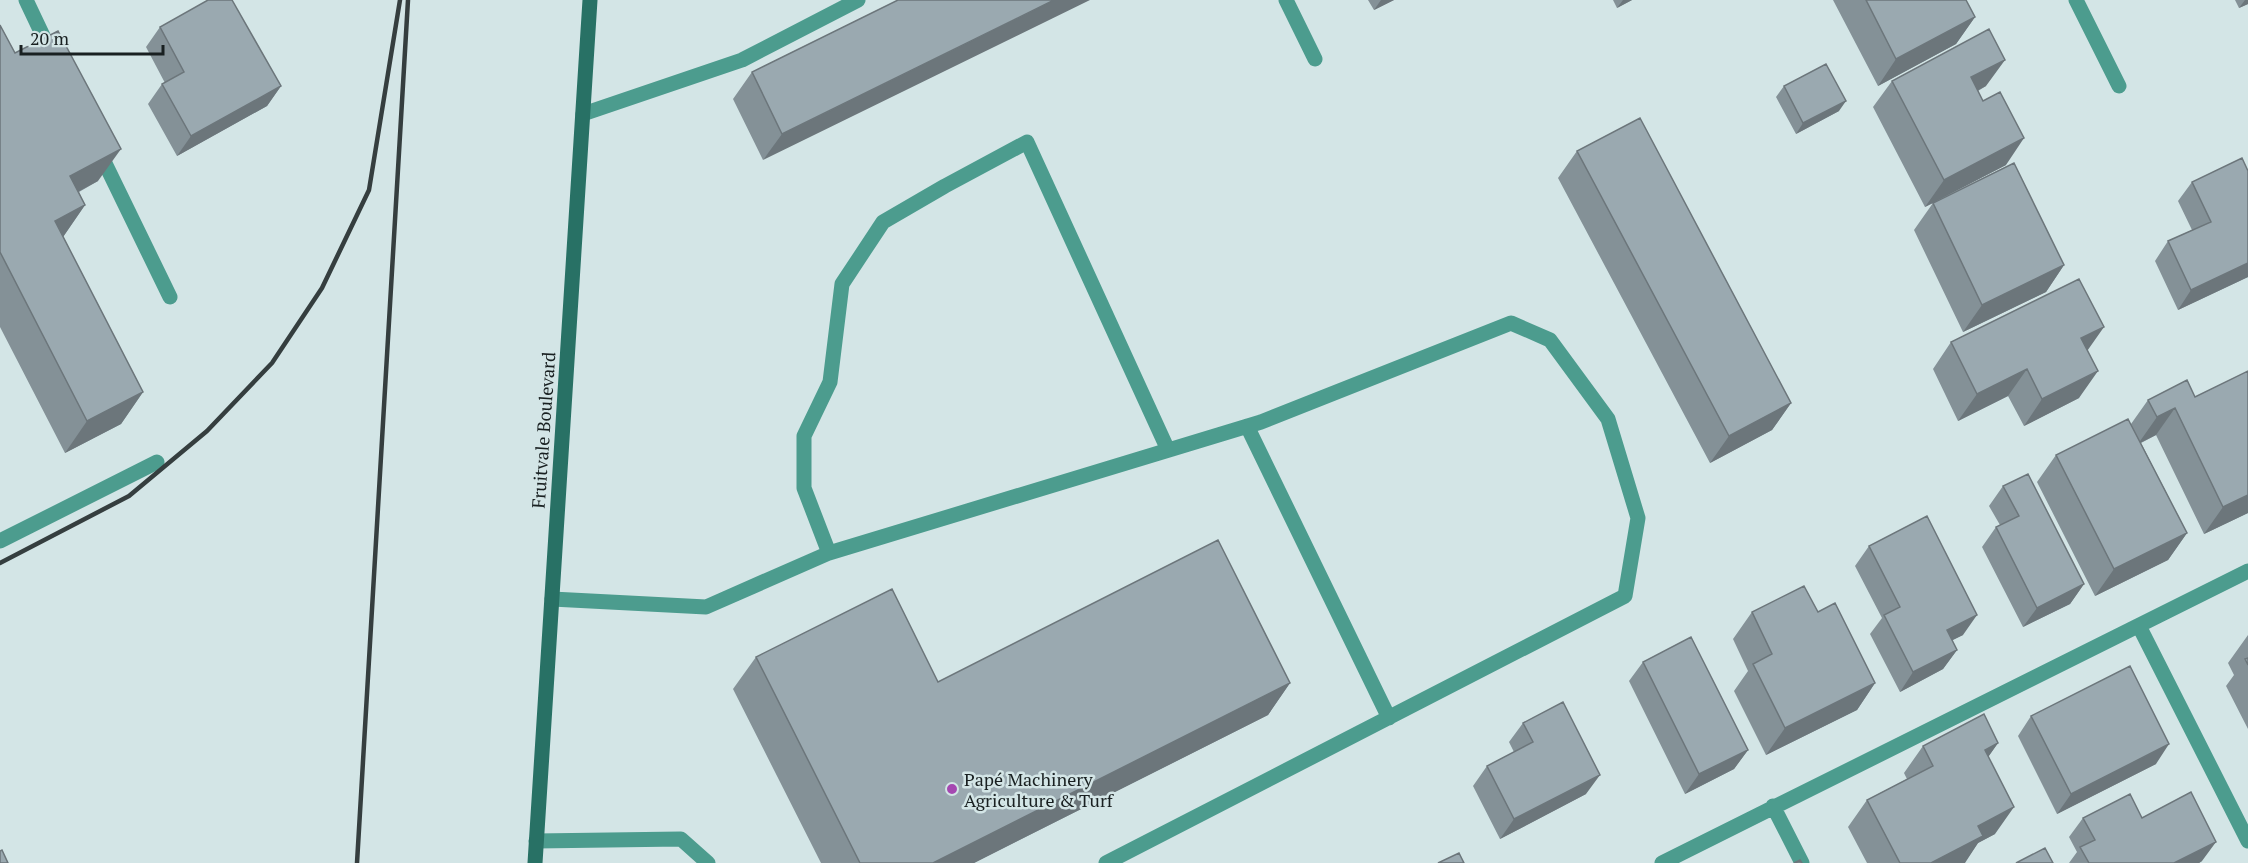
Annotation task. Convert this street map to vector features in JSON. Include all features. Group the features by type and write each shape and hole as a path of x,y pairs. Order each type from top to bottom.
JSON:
{"main road":[{"name":"Fruitvale Boulevard","path":"535,863 590,0"}],"street":[{"path":"26,0 62,74"},
{"path":"583,114 742,60 858,0"},
{"path":"1286,0 1315,59"},
{"path":"2076,0 2119,86"},
{"path":"93,138 170,297"},
{"path":"829,553 804,488 804,436 830,382 842,284 883,222 1028,142 1168,450"},
{"path":"552,599 706,607 829,553 1247,426 1511,323 1550,340 1608,418 1638,518 1625,596 1106,863"},
{"path":"1247,426 1389,718"},
{"path":"0,541 156,462"},
{"path":"1662,863 2248,572"},
{"path":"2139,626 2248,841"},
{"path":"1773,806 1802,863"},
{"path":"537,841 681,839 708,863"}],"building":[{"path":"208,0 232,0 281,86 191,136 162,84 184,72 160,27"},
{"path":"898,0 1054,0 782,134 752,72"},
{"path":"1866,0 1966,0 1975,17 1896,59"},
{"path":"0,25 15,53 58,31 121,149 70,176 85,205 55,221 143,392 87,421 0,252"},
{"path":"1989,29 2005,60 1971,77 1983,101 2000,92 2024,138 1944,180 1892,81"},
{"path":"1826,64 1846,101 1803,123 1784,86"},
{"path":"1640,118 1791,403 1729,436 1577,151"},
{"path":"2242,158 2248,171 2248,263 2191,290 2168,241 2211,222 2192,182"},
{"path":"2014,163 2064,265 1982,305 1933,203"},
{"path":"2079,279 2104,327 2081,338 2098,371 2042,399 2027,369 1977,394 1951,342"},
{"path":"2248,371 2248,495 2223,507 2175,408 2157,417 2148,400 2187,380 2195,397"},
{"path":"2128,419 2187,533 2114,569 2056,455"},
{"path":"2028,474 2084,584 2037,608 1996,527 2019,516 2003,486"},
{"path":"1927,516 1977,615 1947,630 1957,650 1913,672 1884,615 1900,607 1869,546"},
{"name":"Papé Machinery Agriculture & Turf","path":"1218,540 1290,683 933,863 860,863 756,657 892,589 938,682"},
{"path":"1804,586 1818,612 1835,603 1875,683 1785,728 1753,664 1772,654 1752,612"},
{"path":"1691,637 1748,750 1699,774 1643,662"},
{"path":"2130,666 2169,744 2071,794 2031,716"},
{"path":"1563,702 1600,775 1514,819 1487,766 1533,742 1523,723"},
{"path":"1984,714 1998,743 1985,750 2014,807 1978,826 1983,836 1931,863 1900,863 1867,800 1933,766 1923,746"},
{"path":"2191,792 2216,842 2174,863 2089,863 2080,847 2095,840 2083,818 2130,794 2142,818"},
{"path":"2045,848 2053,863 2016,863"},
{"path":"2,850 8,863 0,863 0,851"},
{"path":"1459,853 1464,863 1438,863"}],"railway":[{"path":"0,563 129,496 207,431 272,363 322,288 369,190 400,0"},
{"path":"357,863 408,0"}],"place":[{"name":"Papé Machinery Agriculture & Turf","path":"952,789"}]}
